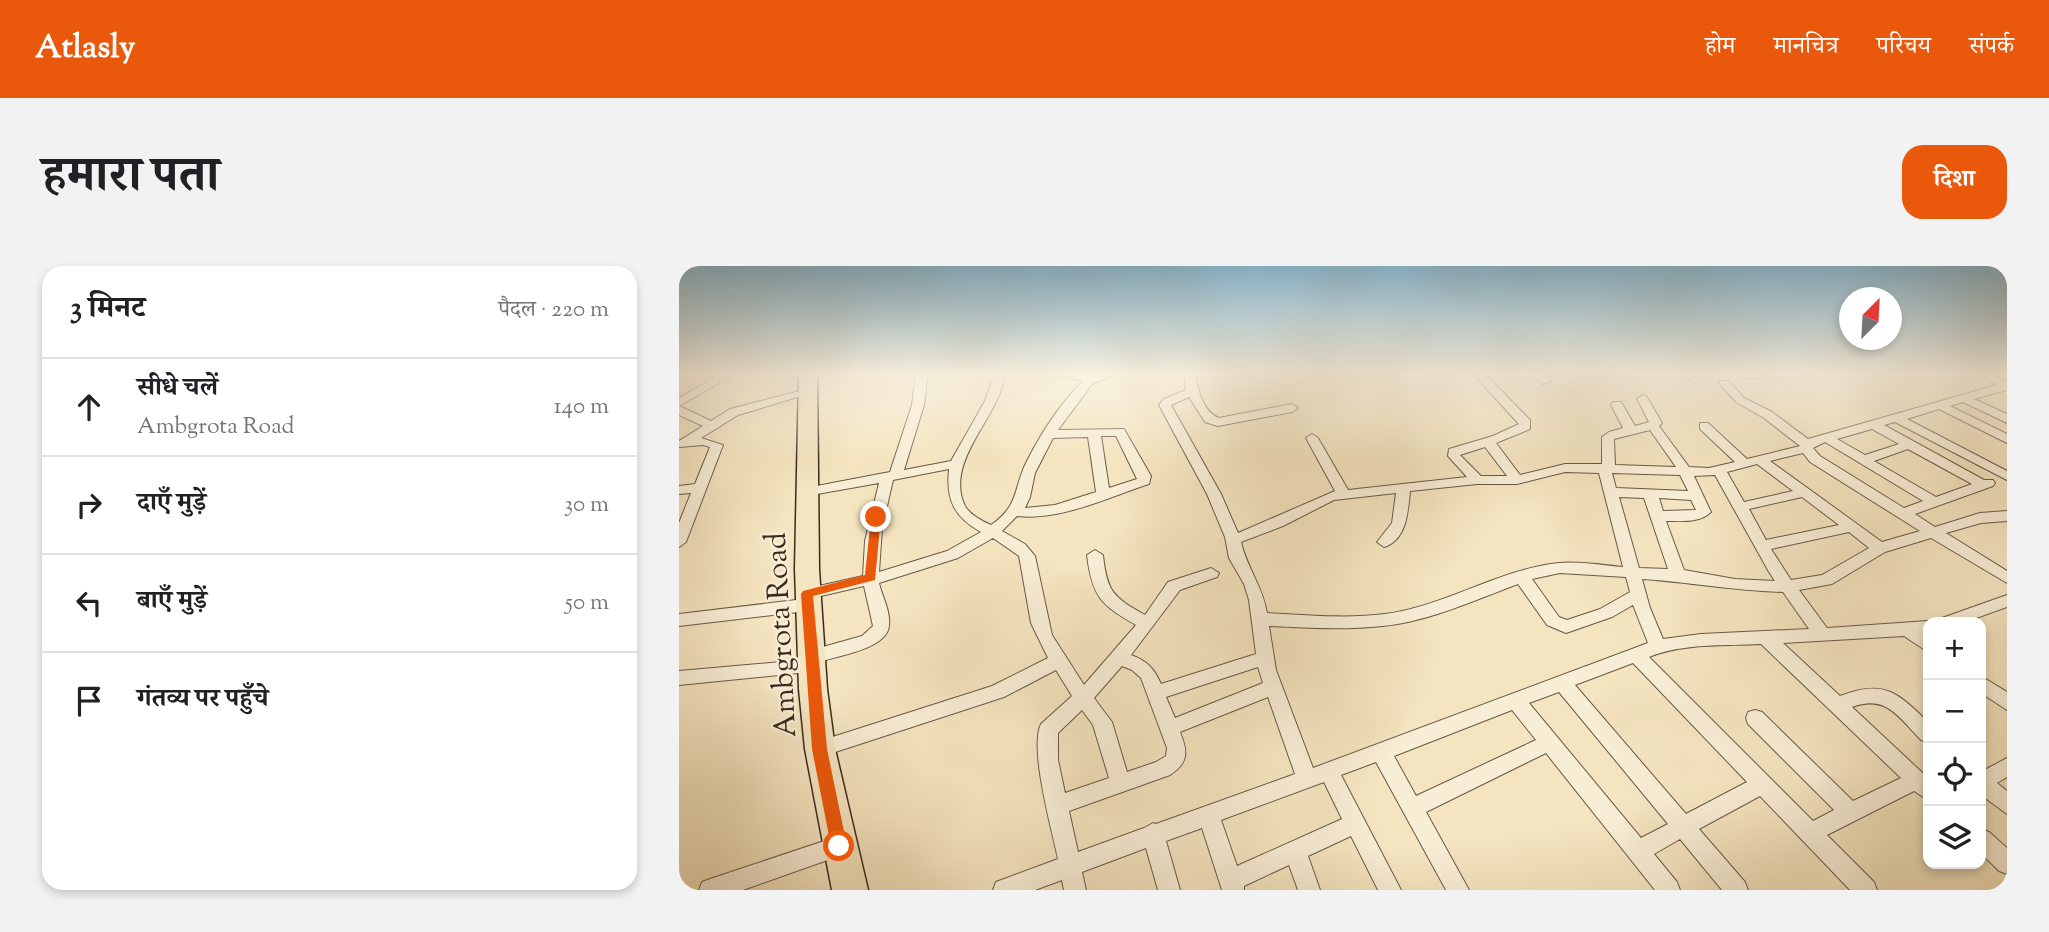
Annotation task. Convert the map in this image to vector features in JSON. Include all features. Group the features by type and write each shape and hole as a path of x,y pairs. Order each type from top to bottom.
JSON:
{"main road":[{"name":"Ambgrota Road","path":"808,402 807,599 812,661 820,749 850,890"}],"street":[{"path":"680,444 734,412 759,402"},
{"path":"679,678 812,661 868,641 879,632 881,616 871,577 873,538 891,476 918,402"},
{"path":"990,402 956,464 953,485 956,505 972,521 1025,552 1039,623 1058,661 1102,722 1121,784"},
{"path":"679,620 807,599 871,577 950,557 979,542 1014,511 1024,497 1029,472 1072,402"},
{"path":"1167,402 1165,405 1214,494 1233,540 1237,558 1257,600 1273,687 1307,778"},
{"path":"1198,402 1209,419 1218,422 1293,408"},
{"path":"1477,480 1453,454 1521,430 1526,424 1505,402"},
{"path":"1645,402 1655,420 1653,426"},
{"path":"1744,402 1768,415 1806,446 1815,459 2007,578"},
{"path":"1233,540 1293,516 1322,498 1477,480 1517,480 1565,468 1719,470 1954,402"},
{"path":"1972,402 2007,419"},
{"path":"1617,405 1631,430"},
{"path":"1941,406 2007,439"},
{"path":"679,410 713,426"},
{"path":"1898,419 2007,476"},
{"path":"1875,425 1983,485"},
{"path":"1653,426 1608,437 1607,468 1638,594 1658,646"},
{"path":"1653,426 1685,471 1702,514 1657,516"},
{"path":"1704,426 1745,464"},
{"path":"1014,511 1045,512 1144,481 1123,433 1116,430 1050,434"},
{"path":"1094,432 1103,493"},
{"path":"1312,438 1343,494"},
{"path":"1826,438 1934,502"},
{"path":"679,542 717,445 704,441 680,444"},
{"path":"1488,442 1517,480"},
{"path":"1864,460 1910,444"},
{"path":"1760,460 1879,548"},
{"path":"806,492 956,464"},
{"path":"1719,470 1786,587 1822,635"},
{"path":"1904,513 2007,476"},
{"path":"679,490 702,487"},
{"path":"1384,542 1399,524 1404,488"},
{"path":"1611,492 1696,496"},
{"path":"1740,507 1805,492"},
{"path":"1650,494 1678,576"},
{"path":"1260,619 1338,623 1386,620 1469,598 1521,576 1560,568 1678,576 1735,585 1786,587 1826,580 1879,548 1980,518 2007,516"},
{"path":"1762,546 1851,527"},
{"path":"1095,555 1097,584 1104,596 1147,624"},
{"path":"1075,890 1048,761 1048,730 1083,698 1119,658 1174,586 1211,573"},
{"path":"1521,576 1553,621 1566,627 1607,613 1638,594"},
{"path":"1962,617 2007,601"},
{"path":"1004,890 1658,646 1701,640 1919,629"},
{"path":"1765,637 1923,785 1850,812 1810,833"},
{"path":"1635,654 1865,890"},
{"path":"1056,806 1163,769 1176,760 1177,748 1143,668 1119,658"},
{"path":"1155,693 1266,658"},
{"path":"820,749 998,691 1058,661"},
{"path":"1562,683 1737,890"},
{"path":"1169,728 1273,687"},
{"path":"1986,687 2007,702"},
{"path":"1837,705 1870,693 1883,695 1923,730"},
{"path":"1516,701 1669,890"},
{"path":"1755,718 1850,812"},
{"path":"1412,808 1550,743"},
{"path":"1381,751 1458,890"},
{"path":"1986,779 2007,767"},
{"path":"1328,770 1389,890"},
{"path":"1638,850 1762,784"},
{"path":"1986,786 2007,804"},
{"path":"1208,814 1232,885 1295,851 1356,823"},
{"path":"1153,834 1169,890"},
{"path":"1986,844 2007,863"},
{"path":"710,890 745,884 839,846"},
{"path":"1295,851 1309,890"}],"route":[{"path":"839,846 820,749 807,594 871,577 876,517"}]}
